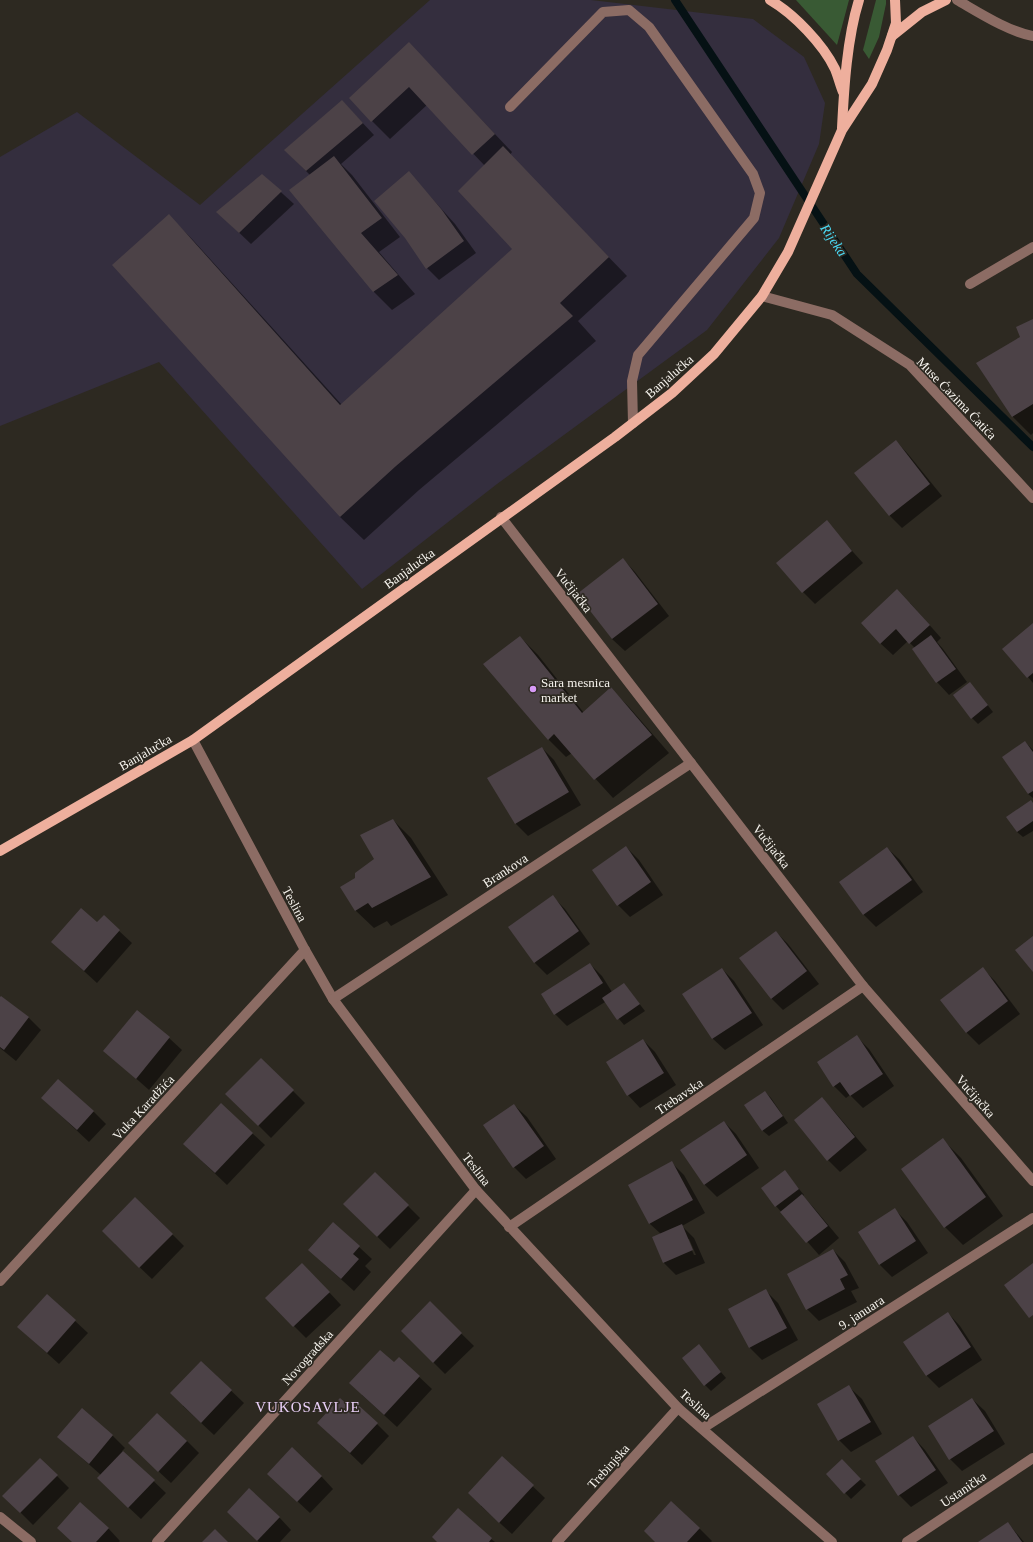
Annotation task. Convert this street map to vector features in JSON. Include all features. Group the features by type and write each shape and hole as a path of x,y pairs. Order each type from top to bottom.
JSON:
{"main road":[{"path":"770,0 794,18 826,54 834,69 843,94"},
{"path":"842,130 843,94 853,24 859,0"},
{"path":"842,130 872,84 892,36 896,23 895,0"},
{"path":"892,36 922,12 946,0"},
{"name":"Banjalučka","path":"0,851 193,740 501,517 634,423 672,393 714,354 762,296 788,252 842,130"}],"street":[{"path":"957,0 988,18 1025,35 1033,36"},
{"path":"510,107 603,12 629,10 649,27 754,174 760,193 754,218 638,355 632,381 634,423"},
{"path":"970,284 1033,247"},
{"name":"Muse Ćazima Ćatića","path":"762,296 832,315 910,365 1033,498"},
{"name":"Vučijačka","path":"501,517 863,986 1033,1181"},
{"name":"Teslina","path":"193,740 305,950 333,999 476,1190 678,1408 703,1428 832,1542"},
{"name":"Brankova","path":"333,999 691,763"},
{"name":"Vuka Karadžića","path":"0,1281 305,950"},
{"name":"Trebavska","path":"510,1227 863,986"},
{"name":"Novogradska","path":"157,1542 476,1190"},
{"name":"9. januara","path":"703,1428 1033,1218"},
{"name":"Trebinjska","path":"557,1542 678,1408"},
{"name":"Ustanička","path":"907,1542 1033,1458"},
{"path":"0,1517 30,1542"}],"shaded area":[{"path":"430,0 591,0 753,19 804,57 825,103 819,144 779,238 707,330 497,484 362,589 159,362 0,426 0,157 77,112 200,205"}],"green space":[{"path":"796,0 849,0 837,45"},
{"path":"876,0 886,0 886,4 879,37 869,59 863,50"}],"building":[{"path":"409,42 495,134 472,155 409,87 371,122 349,98"},
{"path":"342,100 363,123 306,171 284,150"},
{"path":"503,146 609,257 560,303 573,316 396,466 340,517 112,265 169,214 340,405 512,249 458,191"},
{"path":"334,156 382,218 361,233 398,275 373,292 289,190"},
{"path":"409,171 442,210 464,241 426,269 405,238 374,201"},
{"path":"262,174 282,191 239,233 216,212"},
{"path":"1033,319 1033,404 1012,417 976,363 1020,337 1016,327"},
{"path":"896,440 930,484 889,516 854,473"},
{"path":"827,520 852,551 802,593 776,563"},
{"path":"623,558 658,604 612,639 577,594"},
{"path":"897,589 930,625 909,644 896,629 880,644 861,623"},
{"path":"1033,623 1033,673 1027,678 1002,649"},
{"path":"931,635 956,669 936,683 912,649"},
{"path":"520,636 582,713 611,687 652,735 594,780 554,734 548,740 483,664"},
{"path":"970,682 988,705 971,719 953,695"},
{"path":"1025,741 1033,752 1033,791 1028,794 1002,757"},
{"path":"542,747 569,792 515,824 487,778"},
{"path":"1031,800 1033,803 1033,821 1017,832 1006,817"},
{"path":"393,819 431,877 372,908 368,903 355,911 340,887 355,878 355,873 374,859 360,835"},
{"path":"626,846 651,882 617,906 592,870"},
{"path":"887,847 912,880 863,915 839,882"},
{"path":"553,895 579,931 534,963 508,927"},
{"path":"81,908 97,922 104,915 120,930 84,971 51,942"},
{"path":"776,931 807,971 771,999 739,958"},
{"path":"1033,936 1033,972 1015,950"},
{"path":"590,963 603,983 554,1015 541,994"},
{"path":"983,967 1008,1001 966,1033 940,1000"},
{"path":"722,968 752,1013 712,1039 682,994"},
{"path":"624,983 640,1004 617,1020 602,998"},
{"path":"1,996 29,1017 4,1050 0,1047"},
{"path":"137,1010 170,1037 136,1079 103,1051"},
{"path":"857,1035 883,1074 850,1096 840,1082 833,1087 817,1062"},
{"path":"643,1039 664,1073 627,1096 606,1062"},
{"path":"261,1058 294,1090 258,1126 225,1094"},
{"path":"58,1079 94,1111 77,1130 41,1098"},
{"path":"765,1091 783,1116 762,1131 744,1105"},
{"path":"822,1097 855,1137 827,1161 794,1120"},
{"path":"221,1103 253,1133 215,1173 183,1144"},
{"path":"514,1104 544,1146 513,1168 483,1125"},
{"path":"724,1121 747,1155 704,1185 680,1150"},
{"path":"943,1138 986,1197 944,1228 901,1169"},
{"path":"672,1161 693,1200 649,1224 628,1185"},
{"path":"785,1170 799,1189 775,1207 761,1188"},
{"path":"375,1172 409,1205 377,1237 343,1204"},
{"path":"802,1194 828,1226 806,1243 780,1212"},
{"path":"135,1197 173,1234 139,1268 102,1231"},
{"path":"895,1208 916,1241 879,1265 858,1232"},
{"path":"333,1222 360,1246 353,1254 359,1259 341,1279 308,1250"},
{"path":"682,1224 693,1250 663,1263 652,1237"},
{"path":"833,1249 848,1275 840,1279 845,1289 806,1310 787,1274"},
{"path":"302,1263 330,1292 293,1327 265,1298"},
{"path":"1033,1263 1033,1315 1029,1318 1004,1285"},
{"path":"766,1289 787,1328 749,1348 728,1309"},
{"path":"47,1294 76,1320 47,1353 17,1327"},
{"path":"430,1301 462,1333 433,1363 401,1331"},
{"path":"948,1312 971,1347 926,1376 903,1342"},
{"path":"699,1344 721,1372 704,1386 682,1358"},
{"path":"380,1350 394,1362 399,1357 420,1376 384,1415 349,1383"},
{"path":"201,1361 232,1390 201,1423 170,1393"},
{"path":"849,1385 871,1422 838,1441 817,1404"},
{"path":"340,1398 351,1408 356,1403 378,1423 350,1453 317,1423"},
{"path":"972,1398 994,1431 949,1460 928,1426"},
{"path":"82,1408 113,1435 89,1464 57,1437"},
{"path":"157,1413 187,1441 158,1472 128,1443"},
{"path":"913,1436 936,1470 898,1496 875,1461"},
{"path":"292,1447 322,1476 297,1502 267,1474"},
{"path":"123,1451 155,1480 128,1508 97,1478"},
{"path":"502,1456 534,1485 499,1523 468,1493"},
{"path":"40,1458 58,1475 20,1513 2,1496"},
{"path":"842,1459 861,1479 844,1494 826,1474"},
{"path":"249,1488 280,1517 257,1541 227,1512"},
{"path":"671,1501 700,1528 687,1542 655,1542 644,1531"},
{"path":"80,1502 109,1528 96,1542 72,1542 57,1528"},
{"path":"458,1508 492,1538 489,1542 437,1542 432,1537"},
{"path":"1008,1522 1022,1542 978,1542"},
{"path":"215,1529 228,1542 202,1542"}],"waterway":[{"name":"Rijeka","path":"675,0 857,274 1033,447"}],"place":[{"name":"Sara mesnica market","path":"533,689"}],"district":[{"name":"VUKOSAVLJE","path":"308,1407"}]}
